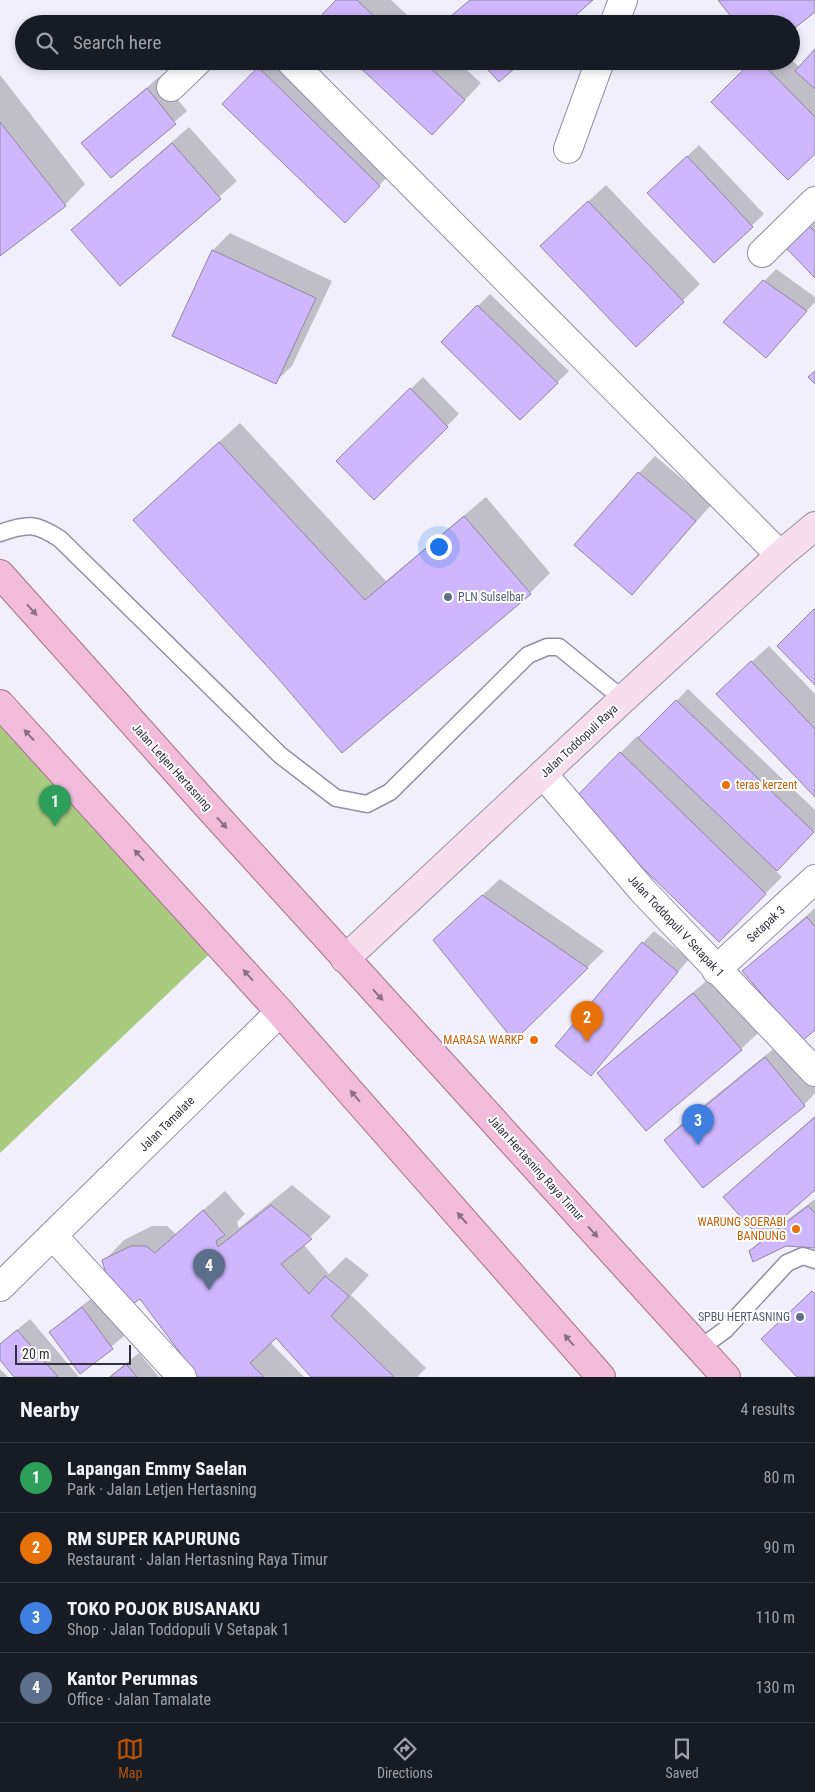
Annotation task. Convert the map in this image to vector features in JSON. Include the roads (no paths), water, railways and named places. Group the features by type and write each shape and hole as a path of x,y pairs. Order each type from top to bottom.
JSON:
{"main road":[{"name":"Jalan Toddopuli Raya","path":"345,959 623,699 780,555 815,526"},
{"name":"Jalan Letjen Hertasning","path":"0,574 345,959"},
{"path":"0,704 280,1012 601,1377"},
{"name":"Jalan Hertasning Raya Timur","path":"345,959 726,1377"}],"street":[{"path":"617,15 623,0"},
{"path":"171,87 189,70"},
{"path":"299,70 780,555"},
{"path":"568,149 597,70"},
{"path":"762,253 815,201"},
{"name":"Jalan Toddopuli V Setapak 1","path":"543,774 642,890 815,1072"},
{"name":"Setapak 3","path":"716,970 815,879"},
{"name":"Jalan Tamalate","path":"0,1287 54,1237 280,1012"},
{"path":"54,1237 182,1377"}],"lane":[{"path":"0,533 20,525 40,526 60,539 280,755 336,798 367,804 390,792 528,655 547,647 558,647 623,699"},
{"path":"700,1348 725,1330 787,1263 803,1256 815,1260"}],"place":[{"name":"PLN Sulselbar","path":"448,597"},
{"name":"teras kerzent","path":"726,785"},
{"name":"Lapangan Emmy Saelan","path":"55,826"},
{"name":"MARASA WARKP","path":"534,1040"},
{"name":"RM SUPER KAPURUNG","path":"587,1042"},
{"name":"TOKO POJOK BUSANAKU","path":"698,1145"},
{"name":"WARUNG SOERABI BANDUNG","path":"796,1229"},
{"name":"Kantor Perumnas","path":"209,1290"},
{"name":"SPBU HERTASNING","path":"800,1317"}]}
